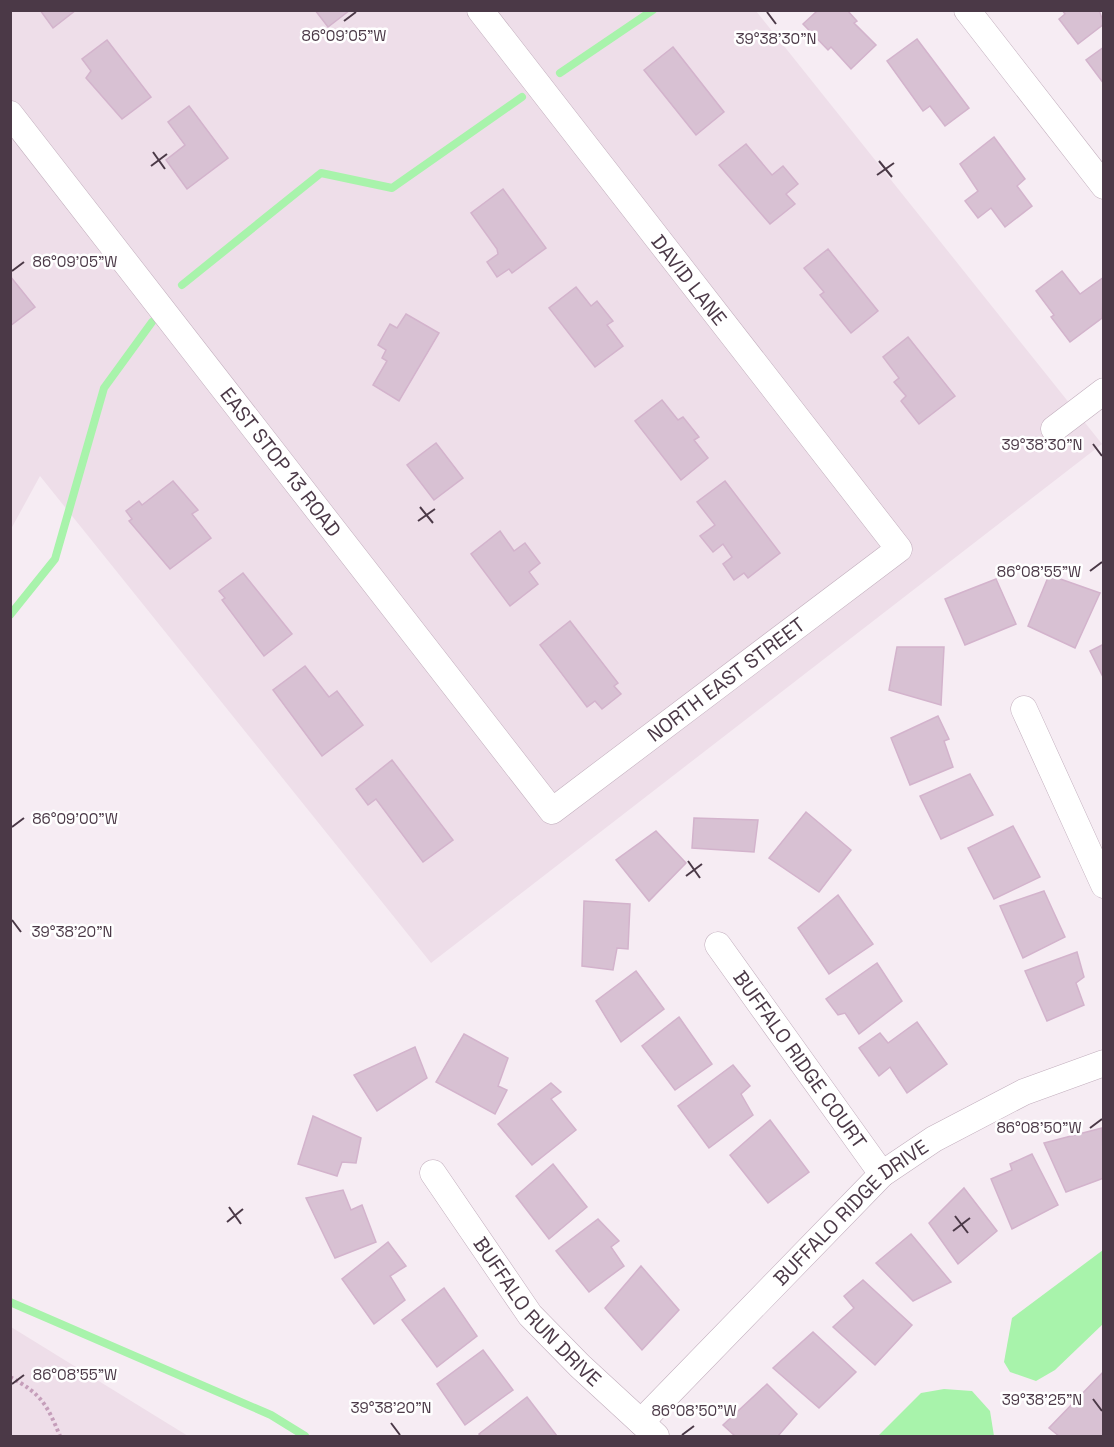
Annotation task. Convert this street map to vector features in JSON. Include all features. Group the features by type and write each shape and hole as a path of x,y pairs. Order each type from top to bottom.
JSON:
{"street":[{"name":"DAVID LANE","path":"480,10 898,549"},
{"path":"967,10 1104,186"},
{"name":"EAST STOP 13 ROAD","path":"10,114 552,811"},
{"path":"1054,429 1104,391"},
{"name":"NORTH EAST STREET","path":"552,811 898,549"},
{"path":"1024,709 1104,885"},
{"name":"BUFFALO RIDGE COURT","path":"718,945 882,1174"},
{"name":"BUFFALO RIDGE DRIVE","path":"648,1430 882,1174 934,1139 1024,1092 1104,1063"},
{"name":"BUFFALO RUN DRIVE","path":"433,1173 530,1315 648,1430"}],"path":[{"path":"10,1377 33,1389 46,1403 60,1437"}],"shaded area":[{"path":"11,11 756,11 1102,444 431,963 40,476 11,529"},
{"path":"1103,1250 1103,1324 1055,1370 1036,1381 1010,1372 1004,1362 1012,1318"},
{"path":"11,1327 188,1436 11,1436"},
{"path":"944,1389 972,1391 990,1411 994,1436 878,1436 921,1393"}],"building":[{"path":"40,10 76,10 53,28"},
{"path":"315,10 350,10 328,27"},
{"path":"814,10 847,10 857,21 854,23 876,45 851,69 831,47 828,50 803,24 816,12"},
{"path":"1062,10 1099,10 1104,24 1078,44 1059,19 1065,14"},
{"path":"917,39 969,108 945,126 930,106 923,111 887,61"},
{"path":"107,40 151,97 122,119 86,78 91,71 82,59"},
{"path":"673,47 724,112 696,135 644,70"},
{"path":"1104,47 1104,84 1086,60"},
{"path":"189,106 228,158 187,189 166,160 185,145 168,122"},
{"path":"994,137 1025,179 1017,186 1032,206 1005,227 991,208 978,218 965,201 978,191 960,164"},
{"path":"746,144 772,175 783,166 798,184 786,194 795,204 770,224 719,165"},
{"path":"503,189 546,248 512,273 509,269 497,277 487,262 498,254 497,249 471,213"},
{"path":"828,249 878,311 851,333 820,295 824,292 804,268"},
{"path":"1062,271 1080,294 1104,277 1102,318 1070,342 1051,317 1054,315 1036,291"},
{"path":"10,276 35,307 10,326"},
{"path":"576,287 591,306 597,301 613,321 607,325 623,346 595,367 549,308"},
{"path":"406,314 439,333 399,401 373,385 387,361 382,358 386,350 378,345 390,324 397,328"},
{"path":"908,337 955,396 919,424 901,401 906,396 894,382 899,378 883,357"},
{"path":"662,400 678,420 683,417 699,437 694,440 708,458 681,480 635,421"},
{"path":"436,443 463,478 434,500 407,465"},
{"path":"173,481 198,510 192,514 211,538 170,569 129,521 132,519 126,511 139,501 142,505"},
{"path":"725,481 780,553 748,578 744,573 734,580 723,564 732,557 723,544 713,552 700,536 715,525 697,502"},
{"path":"500,531 514,551 525,543 540,563 529,572 538,584 510,606 471,554"},
{"path":"243,573 292,634 264,656 222,600 225,598 219,591"},
{"path":"1049,575 1100,593 1075,648 1028,626"},
{"path":"996,579 1016,624 965,645 945,599"},
{"path":"570,621 618,683 614,686 621,694 602,709 595,701 587,707 540,645"},
{"path":"1104,644 1104,679 1090,651"},
{"path":"897,647 944,647 941,705 889,690"},
{"path":"305,666 329,697 337,691 363,725 322,756 273,690"},
{"path":"938,716 949,739 944,741 953,767 910,785 891,738"},
{"path":"392,760 453,840 423,862 376,799 368,805 356,789"},
{"path":"970,774 993,815 941,839 920,796"},
{"path":"806,812 851,850 819,892 769,858"},
{"path":"694,818 758,820 754,852 692,848"},
{"path":"1013,826 1040,877 994,899 968,848"},
{"path":"656,831 686,863 649,901 616,860"},
{"path":"1044,891 1065,937 1023,958 1000,906"},
{"path":"838,895 873,944 829,974 798,928"},
{"path":"584,901 630,904 628,949 617,948 613,970 582,966"},
{"path":"1077,952 1084,977 1076,983 1084,1005 1047,1021 1025,971"},
{"path":"877,963 902,1001 859,1034 845,1013 838,1015 826,999"},
{"path":"636,971 664,1009 621,1042 596,1001"},
{"path":"679,1017 712,1064 675,1090 642,1046"},
{"path":"917,1022 947,1064 907,1093 890,1067 879,1076 859,1048 880,1033 888,1043"},
{"path":"464,1034 508,1058 498,1086 507,1090 495,1114 436,1082"},
{"path":"415,1047 427,1078 377,1111 354,1075"},
{"path":"733,1065 750,1086 741,1094 753,1115 709,1148 678,1106"},
{"path":"551,1083 561,1092 551,1099 576,1130 532,1165 498,1124"},
{"path":"313,1116 361,1138 356,1163 342,1162 337,1176 298,1164"},
{"path":"770,1120 809,1172 768,1203 730,1155"},
{"path":"1102,1128 1104,1178 1066,1192 1044,1143"},
{"path":"1032,1154 1058,1205 1012,1229 991,1179 1012,1170 1010,1164"},
{"path":"553,1164 587,1207 549,1239 516,1196"},
{"path":"964,1188 997,1231 958,1264 929,1223"},
{"path":"343,1190 351,1210 362,1205 376,1242 335,1258 306,1198"},
{"path":"598,1219 619,1241 611,1247 624,1266 589,1292 556,1251"},
{"path":"911,1234 951,1282 913,1301 876,1263"},
{"path":"388,1242 406,1266 390,1276 405,1300 374,1324 342,1279"},
{"path":"641,1266 679,1310 642,1350 605,1308"},
{"path":"863,1280 912,1325 875,1365 833,1327 854,1308 844,1296"},
{"path":"444,1288 477,1336 437,1367 402,1320"},
{"path":"813,1332 856,1372 819,1408 773,1368"},
{"path":"483,1350 513,1390 465,1425 437,1384"},
{"path":"1104,1371 1104,1436 1059,1436 1049,1428"},
{"path":"767,1384 797,1414 778,1436 735,1436 723,1425"},
{"path":"527,1397 557,1436 481,1436 479,1434"}],"waterway":[{"path":"560,73 653,10"},
{"path":"182,285 321,173 392,188 522,97"},
{"path":"10,615 55,559 104,388 152,322"},
{"path":"10,1302 271,1415 305,1436"}]}
